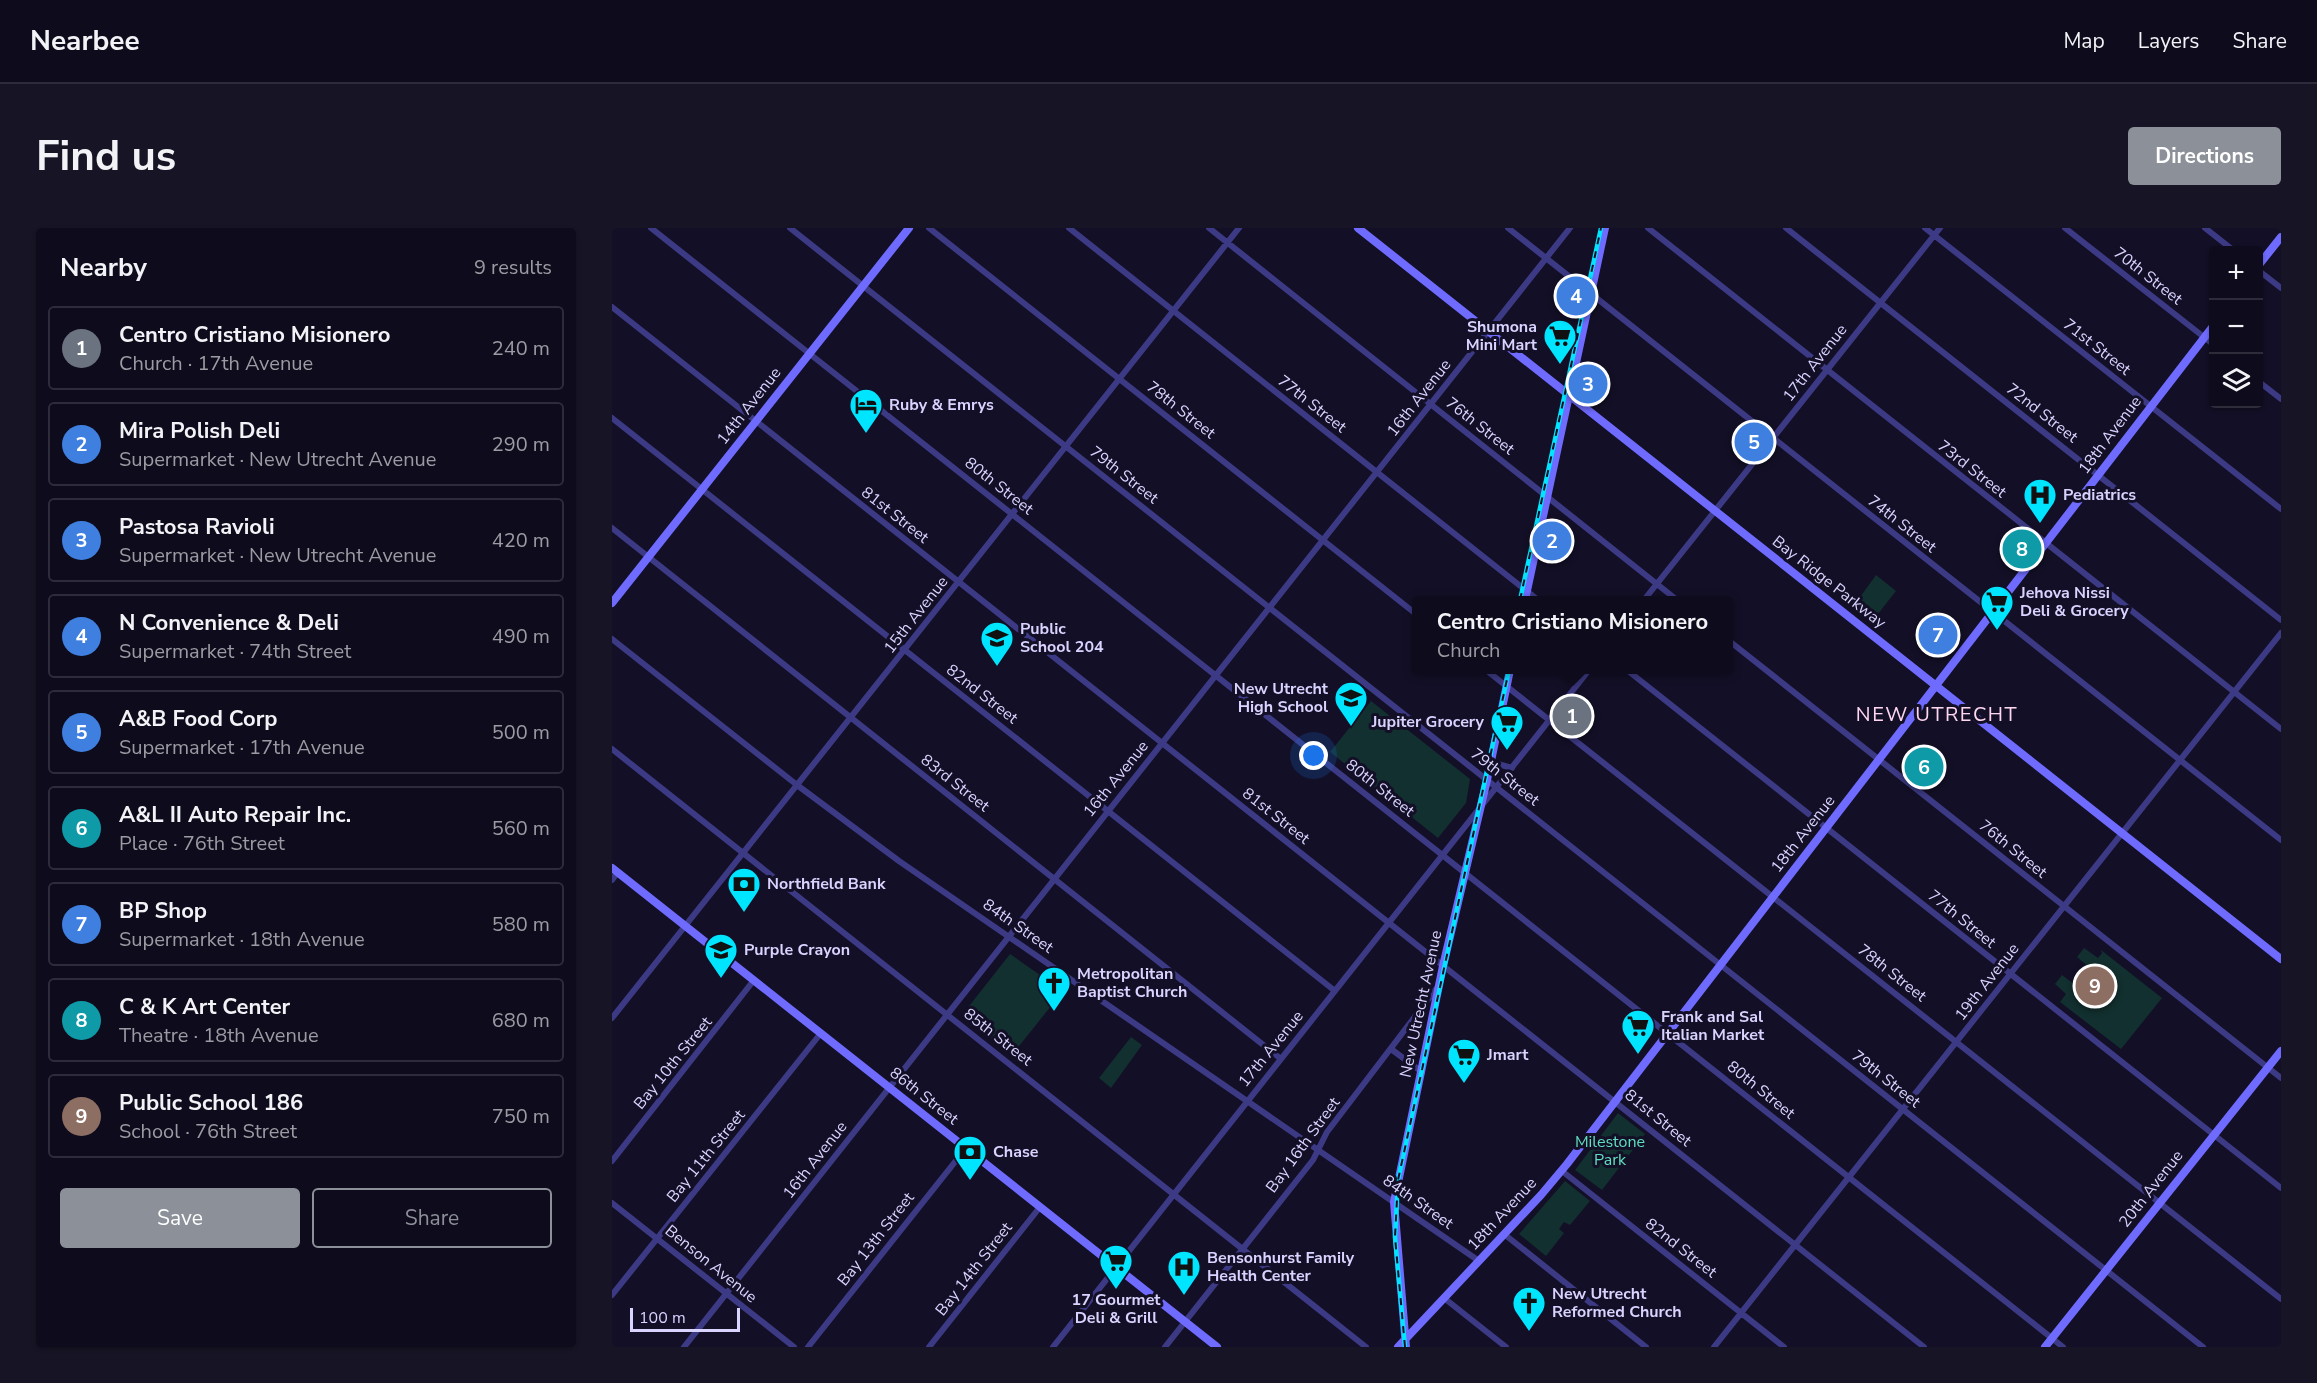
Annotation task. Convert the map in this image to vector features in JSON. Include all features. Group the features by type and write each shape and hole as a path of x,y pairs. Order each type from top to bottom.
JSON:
{"street":[{"name":"80th Street","path":"651,228 2063,1347"},
{"name":"79th Street","path":"790,228 2203,1347"},
{"name":"14th Avenue","path":"612,603 909,228"},
{"name":"78th Street","path":"929,228 1412,611"},
{"name":"77th Street","path":"1069,228 1533,596"},
{"name":"76th Street","path":"1209,228 1672,596"},
{"name":"15th Avenue","path":"612,1018 1239,228"},
{"name":"Bay Ridge Parkway","path":"1358,228 2281,960"},
{"name":"74th Street","path":"1508,228 2281,840"},
{"name":"16th Avenue","path":"684,1347 1570,228"},
{"path":"1526,596 1605,228"},
{"name":"73rd Street","path":"1648,228 2281,729"},
{"name":"72nd Street","path":"1786,228 2281,620"},
{"name":"71st Street","path":"1925,228 2281,509"},
{"name":"17th Avenue","path":"1647,596 1940,228"},
{"name":"70th Street","path":"2065,228 2209,342"},
{"path":"2205,228 2228,246"},
{"path":"2263,262 2281,237"},
{"path":"2263,272 2281,288"},
{"name":"81st Street","path":"612,307 1924,1347"},
{"name":"18th Avenue","path":"1398,1347 1406,1343 1444,1298 1562,1171 2209,332"},
{"path":"2263,384 2281,399"},
{"name":"82nd Street","path":"612,418 1335,991"},
{"name":"83rd Street","path":"612,528 1281,1059"},
{"name":"19th Avenue","path":"1714,1347 2281,633"},
{"name":"84th Street","path":"612,639 797,785 899,861 1479,1261"},
{"name":"76th Street","path":"1733,644 2281,1078"},
{"name":"78th Street","path":"1492,674 2281,1299"},
{"name":"New Utrecht Avenue","path":"1406,1343 1394,1202 1443,966 1481,808 1509,674"},
{"name":"17th Avenue","path":"1053,1347 1585,674"},
{"name":"77th Street","path":"1633,674 2281,1188"},
{"name":"85th Street","path":"612,749 1366,1347"},
{"path":"1491,762 1512,768"},
{"name":"86th Street","path":"614,873 686,926 1217,1347"},
{"name":"Bay 10th Street","path":"612,1161 754,980"},
{"name":"Bay 16th Street","path":"1165,1347 1313,1160 1327,1131 1439,986"},
{"name":"Bay 11th Street","path":"612,1295 821,1034"},
{"path":"1391,1049 1422,1072"},
{"name":"20th Avenue","path":"2045,1347 2281,1051"},
{"name":"Bay 13th Street","path":"808,1347 966,1148"},
{"name":"82nd Street","path":"1562,1171 1784,1347"},
{"name":"Benson Avenue","path":"612,1203 794,1347"},
{"name":"Bay 14th Street","path":"929,1347 1040,1207"},
{"path":"1504,1234 1646,1347"},
{"path":"1444,1298 1506,1347"}],"green space":[{"path":"1876,575 1896,591 1874,619 1855,604"},
{"path":"1371,701 1470,779 1466,803 1438,838 1330,752"},
{"path":"2084,948 2098,958 2102,953 2101,950 2162,998 2121,1049 2060,1002 2066,994 2055,984 2062,975 2078,987 2090,972 2095,976 2097,974 2077,957"},
{"path":"1010,954 1063,991 1012,1055 962,1015"},
{"path":"1131,1037 1142,1045 1111,1088 1099,1078"},
{"name":"Milestone Park","path":"1618,1113 1645,1134 1602,1190 1575,1170"},
{"path":"1565,1181 1590,1201 1570,1225 1564,1222 1559,1229 1564,1233 1546,1256 1519,1234"}],"railway":[{"path":"1521,596 1601,228"},
{"path":"1405,1347 1395,1237 1398,1180 1508,674"}],"place":[{"name":"N Convenience & Deli","path":"1576,296"},
{"name":"Shumona Mini Mart","path":"1560,365"},
{"name":"Pastosa Ravioli","path":"1588,384"},
{"name":"Ruby & Emrys","path":"866,434"},
{"name":"A&B Food Corp","path":"1754,442"},
{"name":"Pediatrics","path":"2040,524"},
{"name":"Mira Polish Deli","path":"1552,541"},
{"name":"C & K Art Center","path":"2022,549"},
{"name":"Jehova Nissi Deli & Grocery","path":"1997,631"},
{"name":"BP Shop","path":"1938,635"},
{"name":"Public School 204","path":"997,667"},
{"name":"Centro Cristiano Misionero","path":"1572,716"},
{"name":"New Utrecht High School","path":"1351,727"},
{"name":"Jupiter Grocery","path":"1507,751"},
{"name":"A&L II Auto Repair Inc.","path":"1924,767"},
{"name":"Northfield Bank","path":"744,913"},
{"name":"Purple Crayon","path":"721,979"},
{"name":"Public School 186","path":"2095,986"},
{"name":"Metropolitan Baptist Church","path":"1054,1012"},
{"name":"Frank and Sal Italian Market","path":"1638,1055"},
{"name":"Jmart","path":"1464,1084"},
{"name":"Chase","path":"970,1181"},
{"name":"17 Gourmet Deli & Grill","path":"1116,1290"},
{"name":"Bensonhurst Family Health Center","path":"1184,1296"},
{"name":"New Utrecht Reformed Church","path":"1529,1332"}],"district":[{"name":"NEW UTRECHT","path":"1937,714"}]}
